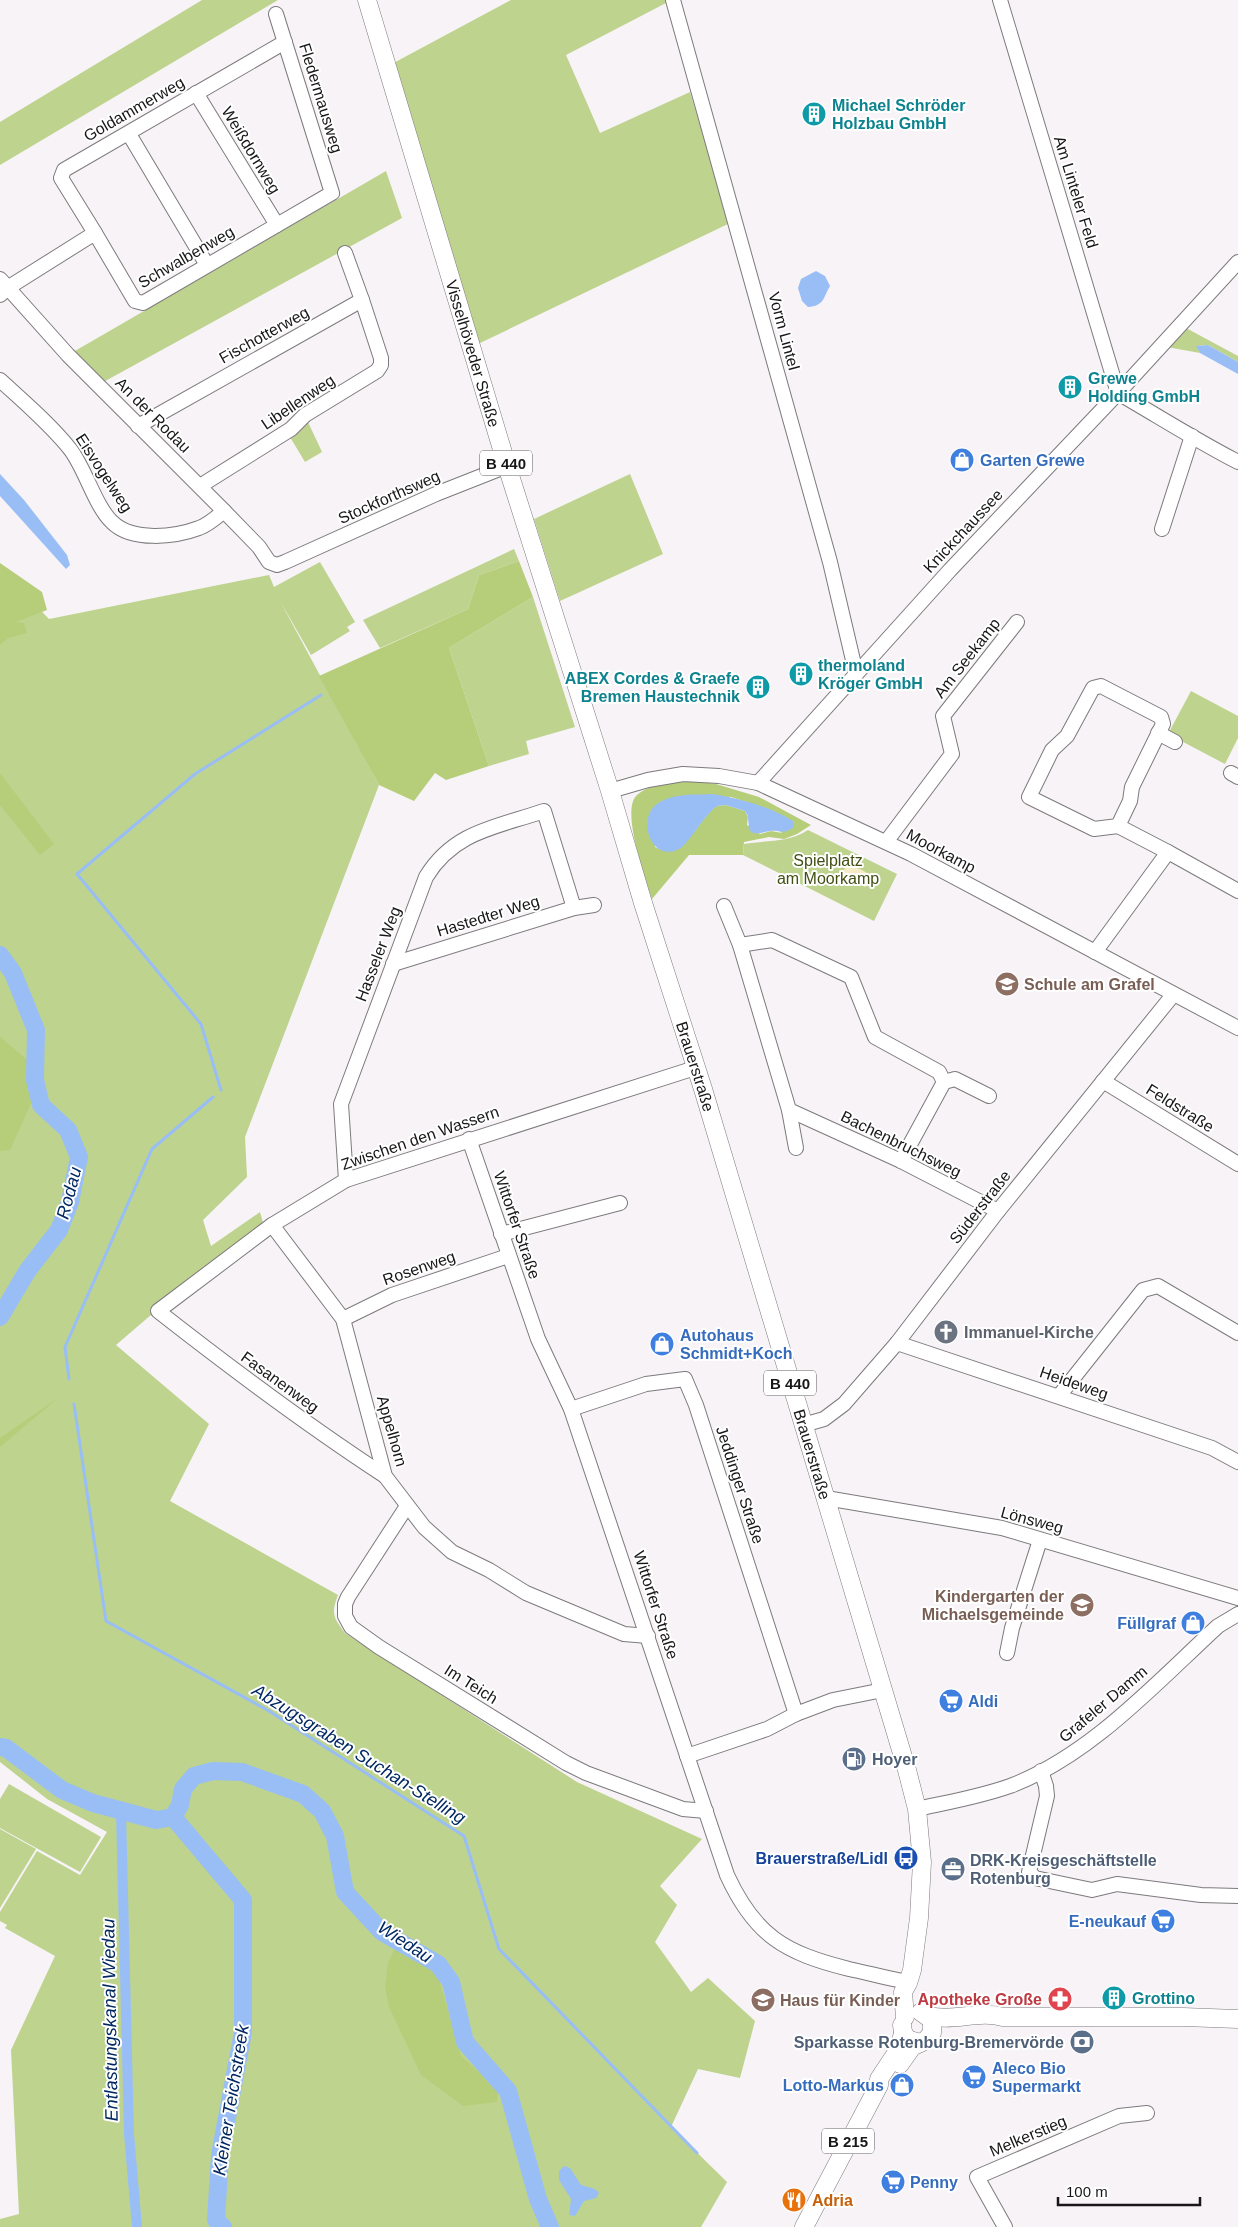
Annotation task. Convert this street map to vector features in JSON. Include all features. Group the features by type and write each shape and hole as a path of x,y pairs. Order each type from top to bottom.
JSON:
{"main road":[{"name":"Visselhöveder Straße","path":"367,0 430,204 507,466 610,791"},
{"name":"Brauerstraße","path":"610,791 642,903 703,1089 917,1808 922,1862 919,1918 908,1982 903,1992 904,2025"},
{"path":"908,1982 913,1988 916,2004 925,2013 933,2024 926,2038 909,2040 904,2025 913,2012 925,2013"},
{"name":"B 215","path":"925,2013 938,2018 985,2014 1003,2017 1183,2017 1238,2019"},
{"name":"B 215","path":"879,2084 884,2083 893,2073 911,2048 944,2028 995,2021 1003,2017"},
{"name":"B 215","path":"804,2227 879,2084 878,2079 899,2049 904,2025"}],"street":[{"name":"Vorm Lintel","path":"673,0 830,562 856,673"},
{"name":"Am Linteler Feld","path":"1000,0 1118,393"},
{"name":"Fledermausweg","path":"276,14 332,194"},
{"name":"Goldammerweg","path":"95,233 61,178 64,170 285,42"},
{"name":"Weißdornweg","path":"196,94 277,225"},
{"path":"129,134 207,265"},
{"name":"Schwalbenweg","path":"95,233 135,301 143,303 332,194"},
{"path":"3,287 95,233"},
{"path":"345,253 362,300"},
{"name":"Knickchaussee","path":"758,783 856,673 1238,262"},
{"name":"An der Rodau","path":"3,287 138,426 200,486 259,547 269,562 276,565 285,562"},
{"name":"Fischotterweg","path":"138,426 362,300"},
{"name":"Libellenweg","path":"200,486 291,429 305,415 378,369 381,358 362,300"},
{"name":"Eisvogelweg","path":"0,380 46,422 72,451 110,521 123,531 157,535 175,534 200,528 224,511"},
{"path":"1118,393 1238,462"},
{"path":"1162,529 1192,436"},
{"name":"Stockforthsweg","path":"285,562 436,494 507,466"},
{"name":"Am Seekamp","path":"886,842 952,754 943,716 1017,622"},
{"path":"1118,826 1130,800 1132,786 1163,724 1161,717 1101,686 1092,688 1067,736 1052,750 1029,796 1094,829 1118,826 1238,891"},
{"path":"1158,733 1175,742"},
{"name":"Moorkamp","path":"610,791 648,780 683,774 719,776 758,783 886,842 1238,1028"},
{"name":"Hasseler Weg","path":"346,1180 341,1104 426,877 436,862 448,849 464,838 544,811 574,908"},
{"path":"1095,952 1168,852"},
{"name":"Hastedter Weg","path":"393,964 574,908 594,905"},
{"path":"724,906 740,946 789,1110 796,1148"},
{"path":"740,946 772,940 851,977 875,1037 939,1072 944,1082"},
{"name":"Süderstraße","path":"803,1425 824,1419 844,1404 897,1343 998,1211 1173,995"},
{"name":"Zwischen den Wassern","path":"158,1311 272,1225 346,1180 695,1068"},
{"path":"901,1161 944,1082 955,1079 989,1096"},
{"name":"Feldstraße","path":"1103,1081 1238,1164"},
{"name":"Bachenbruchsweg","path":"789,1110 901,1161 998,1211"},
{"name":"Wittorfer Straße","path":"469,1139 538,1339 571,1409 727,1875 736,1894 746,1910 767,1933 794,1952 813,1960 908,1982"},
{"path":"501,1234 620,1203"},
{"name":"Appelhorn","path":"272,1225 343,1319 385,1476 424,1527 452,1552 489,1570 526,1593 624,1634 648,1636"},
{"name":"Rosenweg","path":"343,1319 392,1295 508,1256"},
{"path":"1059,1396 1144,1290 1158,1286 1238,1333"},
{"name":"Fasanenweg","path":"158,1311 281,1404 385,1476"},
{"name":"Heideweg","path":"897,1343 1212,1448 1238,1462"},
{"name":"Jeddinger Straße","path":"571,1409 646,1384 684,1379 696,1405 796,1714"},
{"name":"Lönsweg","path":"826,1498 1002,1528 1238,1598"},
{"name":"Im Teich","path":"407,1506 348,1597 345,1616 351,1627 379,1647 573,1767 683,1809 706,1810"},
{"path":"1007,1653 1012,1628 1040,1540"},
{"path":"1224,1594 1231,1598 1235,1605 1235,1616"},
{"name":"Grafeler Damm","path":"917,1808 970,1799 1041,1772 1084,1746 1218,1626 1235,1616"},
{"path":"687,1756 767,1729 796,1714 833,1700 883,1690"},
{"path":"1041,1772 1047,1796 1029,1872 1035,1878 1092,1890 1117,1884 1201,1895 1238,1896"},
{"name":"Melkerstieg","path":"1004,2227 977,2177 1119,2116 1147,2112"}],"green space":[{"path":"202,0 278,0 0,165 0,122"},
{"path":"511,0 665,0 666,3 566,55 600,133 690,92 730,223 478,344 388,66"},
{"path":"386,171 402,218 98,385 68,355"},
{"path":"1186,328 1238,356 1238,362 1208,345 1197,346 1200,353 1167,347"},
{"path":"307,420 322,452 305,462 290,437"},
{"path":"630,474 663,554 560,601 534,519"},
{"path":"514,549 519,561 479,575 468,609 380,648 363,620"},
{"path":"519,561 533,597 449,648 489,766 446,780 435,773 414,801 379,785 319,676 468,609 479,575"},
{"path":"320,562 355,622 347,627 350,631 311,655 280,601 379,785 245,1137 247,1177 203,1220 211,1246 260,1212 264,1226 215,1260 116,1345 209,1424 170,1501 338,1595 334,1607 334,1615 345,1633 577,1782 702,1839 660,1886 677,1905 655,1942 691,1992 708,1978 755,2021 740,2078 698,2069 671,2127 727,2182 701,2227 0,2227 0,2219 19,2214 11,2050 55,1956 5,1928 7,1925 0,1921 0,1912 37,1851 80,1875 107,1832 47,1799 0,1762 0,568 49,619 269,575 274,587"},
{"path":"0,563 42,592 47,610 16,622 24,623 27,633 8,638 0,645"},
{"path":"533,597 575,727 526,741 529,754 489,766 449,648"},
{"path":"1191,691 1238,716 1238,738 1225,764 1168,734"},
{"path":"0,773 54,844 40,855 0,805"},
{"path":"693,781 716,784 759,797 811,825 797,834 784,839 769,837 744,842 743,855 689,855 652,899 636,845 631,815 633,803 637,795 649,788 664,784","holes":["680,796 731,797 746,802 782,833 771,831 760,834 747,825 748,817 745,811 726,805 716,806 682,845 674,849 665,850 655,847 660,802"]},
{"name":"Spielplatz am Moorkamp","path":"808,830 897,874 874,921 743,855 744,844 785,839"},
{"path":"0,1037 31,1063 32,1101 10,1150 0,1151"},
{"path":"58,1398 0,1447 0,1438"},
{"path":"9,1784 101,1837 80,1872 0,1828 0,1799"},
{"path":"0,1829 36,1849 0,1908"},
{"path":"395,1948 422,1963 438,1976 461,2056 498,2089 497,2102 463,2106 421,2075 389,2007 385,1987 388,1963"}],"sand":[{"path":"846,867 856,868 865,872 870,876 869,884 865,887 853,879 845,877 842,873"}],"water":[{"path":"816,271 825,276 830,286 820,303 808,307 802,301 798,288 801,279"},
{"path":"1208,345 1238,362 1238,374 1200,353 1196,346"},
{"path":"0,474 24,500 67,555 70,565 66,569 0,496"},
{"path":"713,794 764,807 793,821 794,827 785,832 753,833 749,830 748,816 745,811 726,805 717,806 679,849 669,852 660,850 654,844 649,836 647,827 648,817 652,808 660,802 673,797"},
{"path":"564,2166 570,2168 581,2185 595,2189 599,2193 596,2198 584,2201 575,2216 569,2215 571,2199 559,2180 559,2171"}],"waterway":[{"name":"Abzugsgraben Suchan-Stelling","path":"221,1090 201,1024 77,874 195,774 321,695"},
{"name":"Rodau","path":"0,955 13,973 36,1030 35,1080 41,1105 68,1130 79,1157 70,1202 59,1230 28,1270 0,1317"},
{"name":"Abzugsgraben Suchan-Stelling","path":"69,1379 65,1347 152,1149 213,1097"},
{"name":"Abzugsgraben Suchan-Stelling","path":"74,1404 106,1621 269,1711 464,1836 499,1949 697,2153"},
{"name":"Wiedau","path":"0,1747 6,1748 62,1790 93,1803 156,1820 173,1817 180,1805 183,1789 194,1776 213,1771 242,1772 303,1794 322,1811 335,1836 345,1892 382,1932 438,1964 451,1982 465,2042 508,2091 538,2199 550,2227"},
{"name":"Entlastungskanal Wiedau","path":"121,1812 129,2134 137,2227"},
{"name":"Kleiner Teichstreek","path":"173,1817 243,1900 243,2032 220,2155 216,2220 223,2227"}],"place":[{"name":"Michael Schröder Holzbau GmbH","path":"814,114"},
{"name":"Grewe Holding GmbH","path":"1070,387"},
{"name":"Garten Grewe","path":"962,460"},
{"name":"thermoland Kröger GmbH","path":"801,674"},
{"name":"ABEX Cordes & Graefe Bremen Haustechnik","path":"758,687"},
{"name":"Schule am Grafel","path":"1007,984"},
{"name":"Immanuel-Kirche","path":"946,1332"},
{"name":"Autohaus Schmidt+Koch","path":"662,1344"},
{"name":"Kindergarten der Michaelsgemeinde","path":"1082,1605"},
{"name":"Füllgraf","path":"1193,1623"},
{"name":"Aldi","path":"951,1701"},
{"name":"Hoyer","path":"854,1759"},
{"name":"Brauerstraße/Lidl","path":"906,1858"},
{"name":"DRK-Kreisgeschäftstelle Rotenburg","path":"953,1869"},
{"name":"E-neukauf","path":"1163,1921"},
{"name":"Grottino","path":"1114,1998"},
{"name":"Apotheke Große","path":"1060,1999"},
{"name":"Haus für Kinder","path":"763,2000"},
{"name":"Sparkasse Rotenburg-Bremervörde","path":"1082,2042"},
{"name":"Aleco Bio Supermarkt","path":"974,2077"},
{"name":"Lotto-Markus","path":"902,2085"},
{"name":"Penny","path":"893,2182"},
{"name":"Adria","path":"794,2200"}]}
